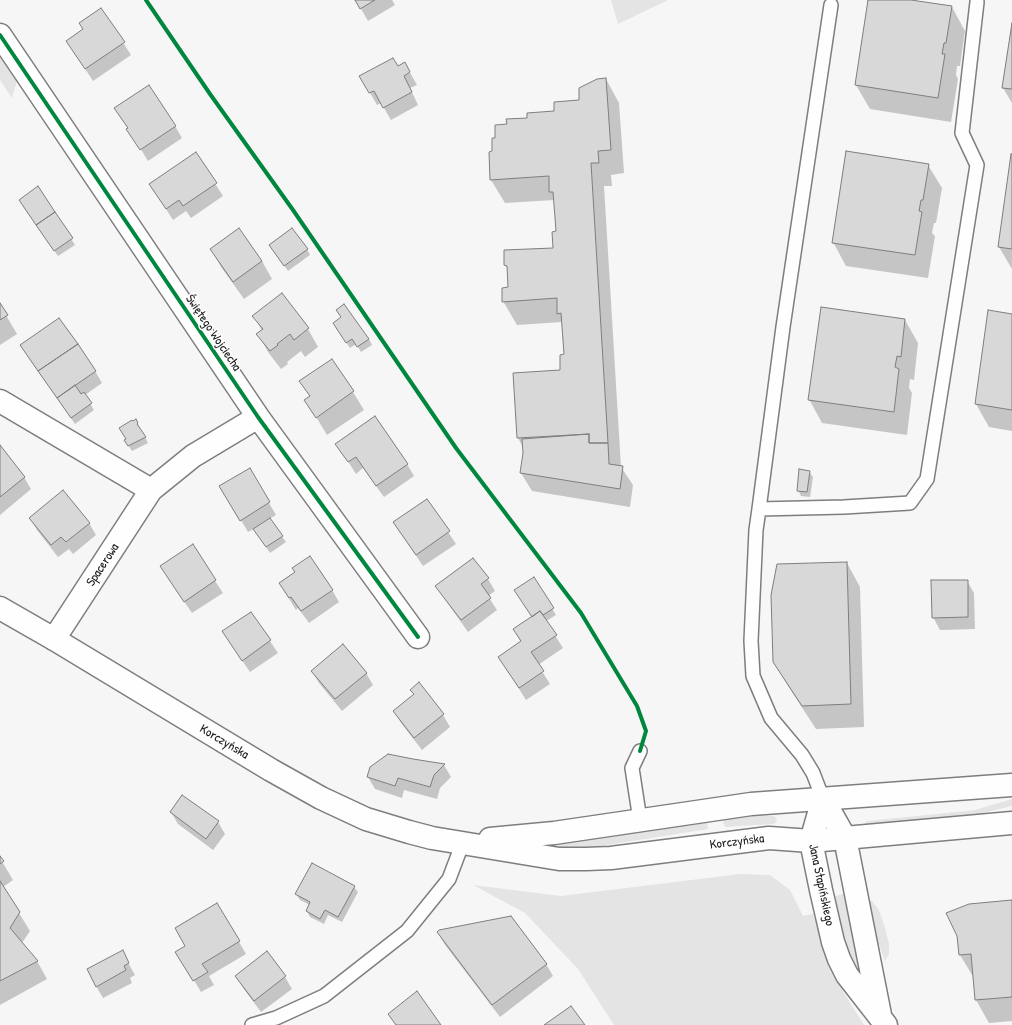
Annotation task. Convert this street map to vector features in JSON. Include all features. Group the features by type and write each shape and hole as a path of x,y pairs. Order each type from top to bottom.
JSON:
{"street":[{"name":"Świętego Wojciecha","path":"0,35 258,416 418,636"},
{"path":"0,401 151,490"},
{"name":"Spacerowa","path":"54,639 151,490 193,456 258,416"},
{"name":"Korczyńska","path":"0,608 54,639 264,767 321,798 366,819 432,838 559,859 586,859 611,858 769,838 811,841 1012,822"},
{"name":"Korczyńska","path":"463,842 554,833 751,804 1012,785"},
{"name":"Jana Stapińskiego","path":"823,799 845,838 883,1021"},
{"name":"Jana Stapińskiego","path":"823,799 811,841 821,890 839,958 847,975 883,1021"}],"lane":[{"path":"759,510 910,503 927,479 977,165 962,133 977,2"},
{"path":"823,799 812,772 802,754 771,718 753,676 751,641 759,510 782,334 830,4"},
{"path":"640,751 632,768 640,820"},
{"path":"252,1025 276,1018 324,996 407,931 449,879 463,842"}],"shaded area":[{"path":"611,0 668,0 618,24"},
{"path":"0,57 13,65 18,77 12,98 0,80"},
{"path":"1012,799 1012,806 954,820 869,827 864,825 867,821 975,810"},
{"path":"774,816 777,822 773,824 725,827 723,822 724,819"},
{"path":"705,820 707,822 708,829 569,851 554,848 556,844 560,843"},
{"path":"740,874 770,875 790,890 803,916 813,914 834,977 864,1025 614,1025 578,969 525,913 473,885 561,896"},
{"path":"844,894 861,971 861,974 856,976 848,959 831,897"},
{"path":"867,901 872,901 879,910 885,928 889,944 889,954 885,961 870,919"}],"building":[{"path":"355,0 375,0 360,9"},
{"path":"868,0 911,0 952,6 946,43 944,43 942,54 945,54 938,98 855,85"},
{"path":"101,8 125,42 85,69 66,41 83,29 79,23"},
{"path":"1012,23 1012,89 1002,88"},
{"path":"393,58 398,66 405,62 410,72 404,76 412,92 383,108 374,91 369,93 359,76"},
{"path":"606,78 611,150 598,151 599,163 591,163 608,443 589,443 589,434 517,438 513,373 560,370 560,355 564,354 561,313 557,314 557,298 502,302 502,288 508,287 507,266 504,265 504,250 553,248 552,232 556,231 553,192 549,192 549,176 490,180 489,152 492,151 492,138 495,138 495,125 507,124 506,119 527,118 527,113 554,111 554,102 579,100 579,88 597,79"},
{"path":"149,85 176,126 140,150 126,129 128,128 114,108"},
{"path":"846,151 929,164 923,200 921,200 919,211 922,212 915,255 832,243"},
{"path":"196,152 217,183 183,206 179,200 166,209 149,184"},
{"path":"1012,154 1012,249 998,247"},
{"path":"38,186 55,212 36,225 19,200"},
{"path":"55,212 73,238 54,251 36,225"},
{"path":"239,228 262,261 233,282 210,249"},
{"path":"292,228 308,249 284,266 269,245"},
{"path":"282,293 309,328 294,340 290,334 270,351 256,334 263,329 252,316"},
{"path":"0,303 8,315 0,320"},
{"path":"344,304 369,339 357,347 352,339 346,343 333,323 341,317 336,310"},
{"path":"821,307 905,319 901,357 897,356 895,367 899,369 894,412 808,400"},
{"path":"988,310 1012,314 1012,410 975,404"},
{"path":"59,318 78,344 38,371 20,345"},
{"path":"78,344 96,371 57,398 38,371"},
{"path":"332,359 354,391 316,418 304,400 310,396 299,381"},
{"path":"75,385 81,394 84,392 92,403 71,418 57,398"},
{"path":"375,416 408,464 376,486 356,457 348,462 335,444"},
{"path":"136,419 137,424 146,437 128,446 124,440 126,439 119,428"},
{"path":"589,434 589,443 608,443 609,464 623,466 620,489 520,473 523,453 522,439"},
{"path":"0,445 25,477 0,497"},
{"path":"250,468 270,502 240,521 219,486"},
{"path":"799,469 810,471 807,492 797,491"},
{"path":"63,490 90,523 66,542 61,537 51,545 29,518"},
{"path":"427,499 450,531 416,555 393,522"},
{"path":"270,518 283,536 266,547 253,529"},
{"path":"193,544 216,580 184,602 160,566"},
{"path":"310,556 333,590 301,611 291,597 289,598 279,583 295,572 292,568"},
{"path":"473,558 489,578 481,584 491,598 461,620 435,586"},
{"path":"847,562 851,704 802,706 773,662 771,595 777,564"},
{"path":"534,577 554,608 543,615 540,611 532,617 514,590"},
{"path":"931,580 968,580 968,617 932,618"},
{"path":"540,611 557,635 531,652 544,671 519,688 498,657 521,641 513,629"},
{"path":"251,612 271,640 242,661 222,631"},
{"path":"343,644 367,673 335,699 311,671"},
{"path":"419,682 444,714 414,738 393,711 414,694 410,690"},
{"path":"388,754 445,764 434,775 430,787 398,778 395,786 367,777 370,767"},
{"path":"182,795 219,821 206,839 170,812"},
{"path":"0,856 4,861 0,864"},
{"path":"312,863 355,886 338,917 325,910 320,919 306,911 310,902 295,894"},
{"path":"0,881 20,912 10,928 38,961 0,981"},
{"path":"1012,900 1012,997 975,1000 971,954 959,955 957,936 946,913 969,904"},
{"path":"217,903 240,941 202,964 208,972 193,981 175,952 185,946 175,928"},
{"path":"511,916 547,964 492,1005 437,932 439,930"},
{"path":"123,950 129,963 124,966 126,970 96,987 87,969"},
{"path":"267,951 286,976 254,1001 235,976"},
{"path":"417,991 441,1025 396,1025 388,1014"},
{"path":"571,1006 585,1025 544,1025"}],"cycle path":[{"path":"146,0 210,94 293,210 456,448 581,613 637,706 646,731 640,751"},
{"path":"0,35 258,417 418,637"}]}
